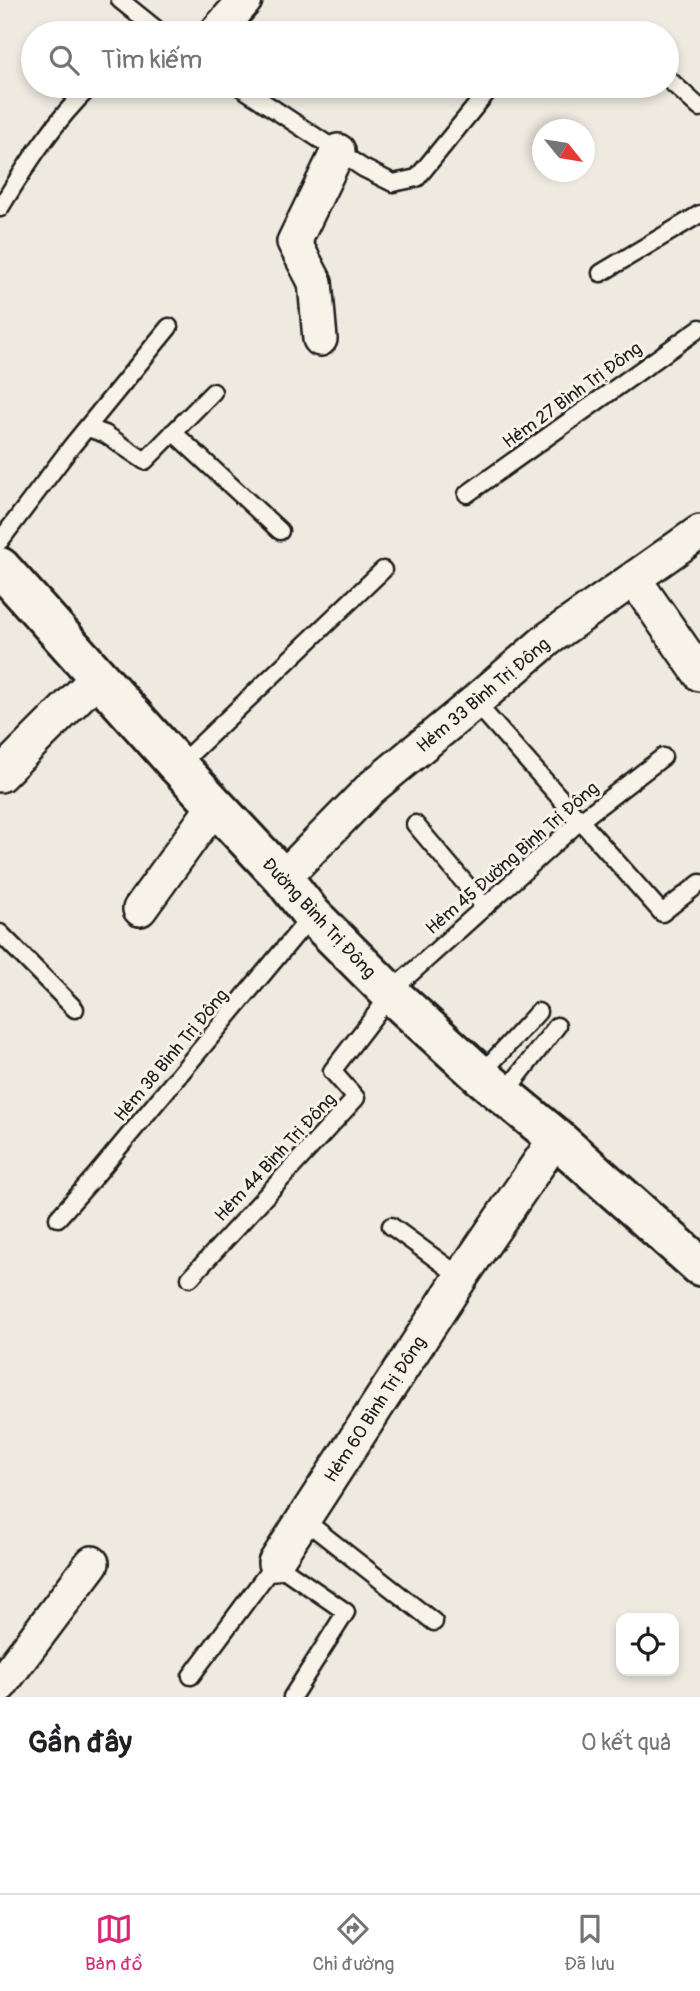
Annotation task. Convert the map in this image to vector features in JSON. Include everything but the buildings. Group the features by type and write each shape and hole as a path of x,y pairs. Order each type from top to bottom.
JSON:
{"street":[{"path":"227,21 246,0"},
{"path":"320,339 316,282 294,242 338,151"},
{"name":"Hẻm 33 Bình Trị Đông","path":"283,878 371,788 548,639 700,532"},
{"name":"Đường Bình Trị Đông","path":"0,566 178,766 283,878 312,915 390,993 700,1266"},
{"path":"634,579 700,674"},
{"path":"0,775 98,677"},
{"path":"140,909 215,805"},
{"name":"Hẻm 60 Bình Trị Đông","path":"275,1563 461,1277 556,1138"},
{"path":"0,1685 92,1563"}],"lane":[{"path":"120,0 142,21"},
{"path":"679,89 700,108"},
{"path":"0,208 66,110 78,98"},
{"path":"257,98 393,183 417,178 482,98"},
{"path":"601,273 700,214"},
{"path":"0,541 169,327"},
{"name":"Hẻm 27 Bình Trị Đông","path":"467,494 700,328"},
{"path":"88,428 105,434 145,461 213,392"},
{"path":"173,432 279,531"},
{"path":"178,766 383,570"},
{"path":"475,702 662,913 700,883"},
{"name":"Hẻm 45 Đường Bình Trị Đông","path":"390,993 581,820 663,757"},
{"path":"415,824 485,907"},
{"name":"Hẻm 38 Bình Trị Đông","path":"58,1218 312,915"},
{"path":"0,933 75,1009"},
{"name":"Hẻm 44 Bình Trị Đông","path":"190,1278 356,1098 332,1071 390,993"},
{"path":"492,1085 538,1012"},
{"path":"492,1085 557,1026"},
{"path":"391,1226 461,1277"},
{"path":"303,1519 434,1622"},
{"path":"275,1563 346,1612 292,1697"},
{"name":"Hẻm 60 Bình Trị Đông","path":"191,1676 275,1563"}]}
